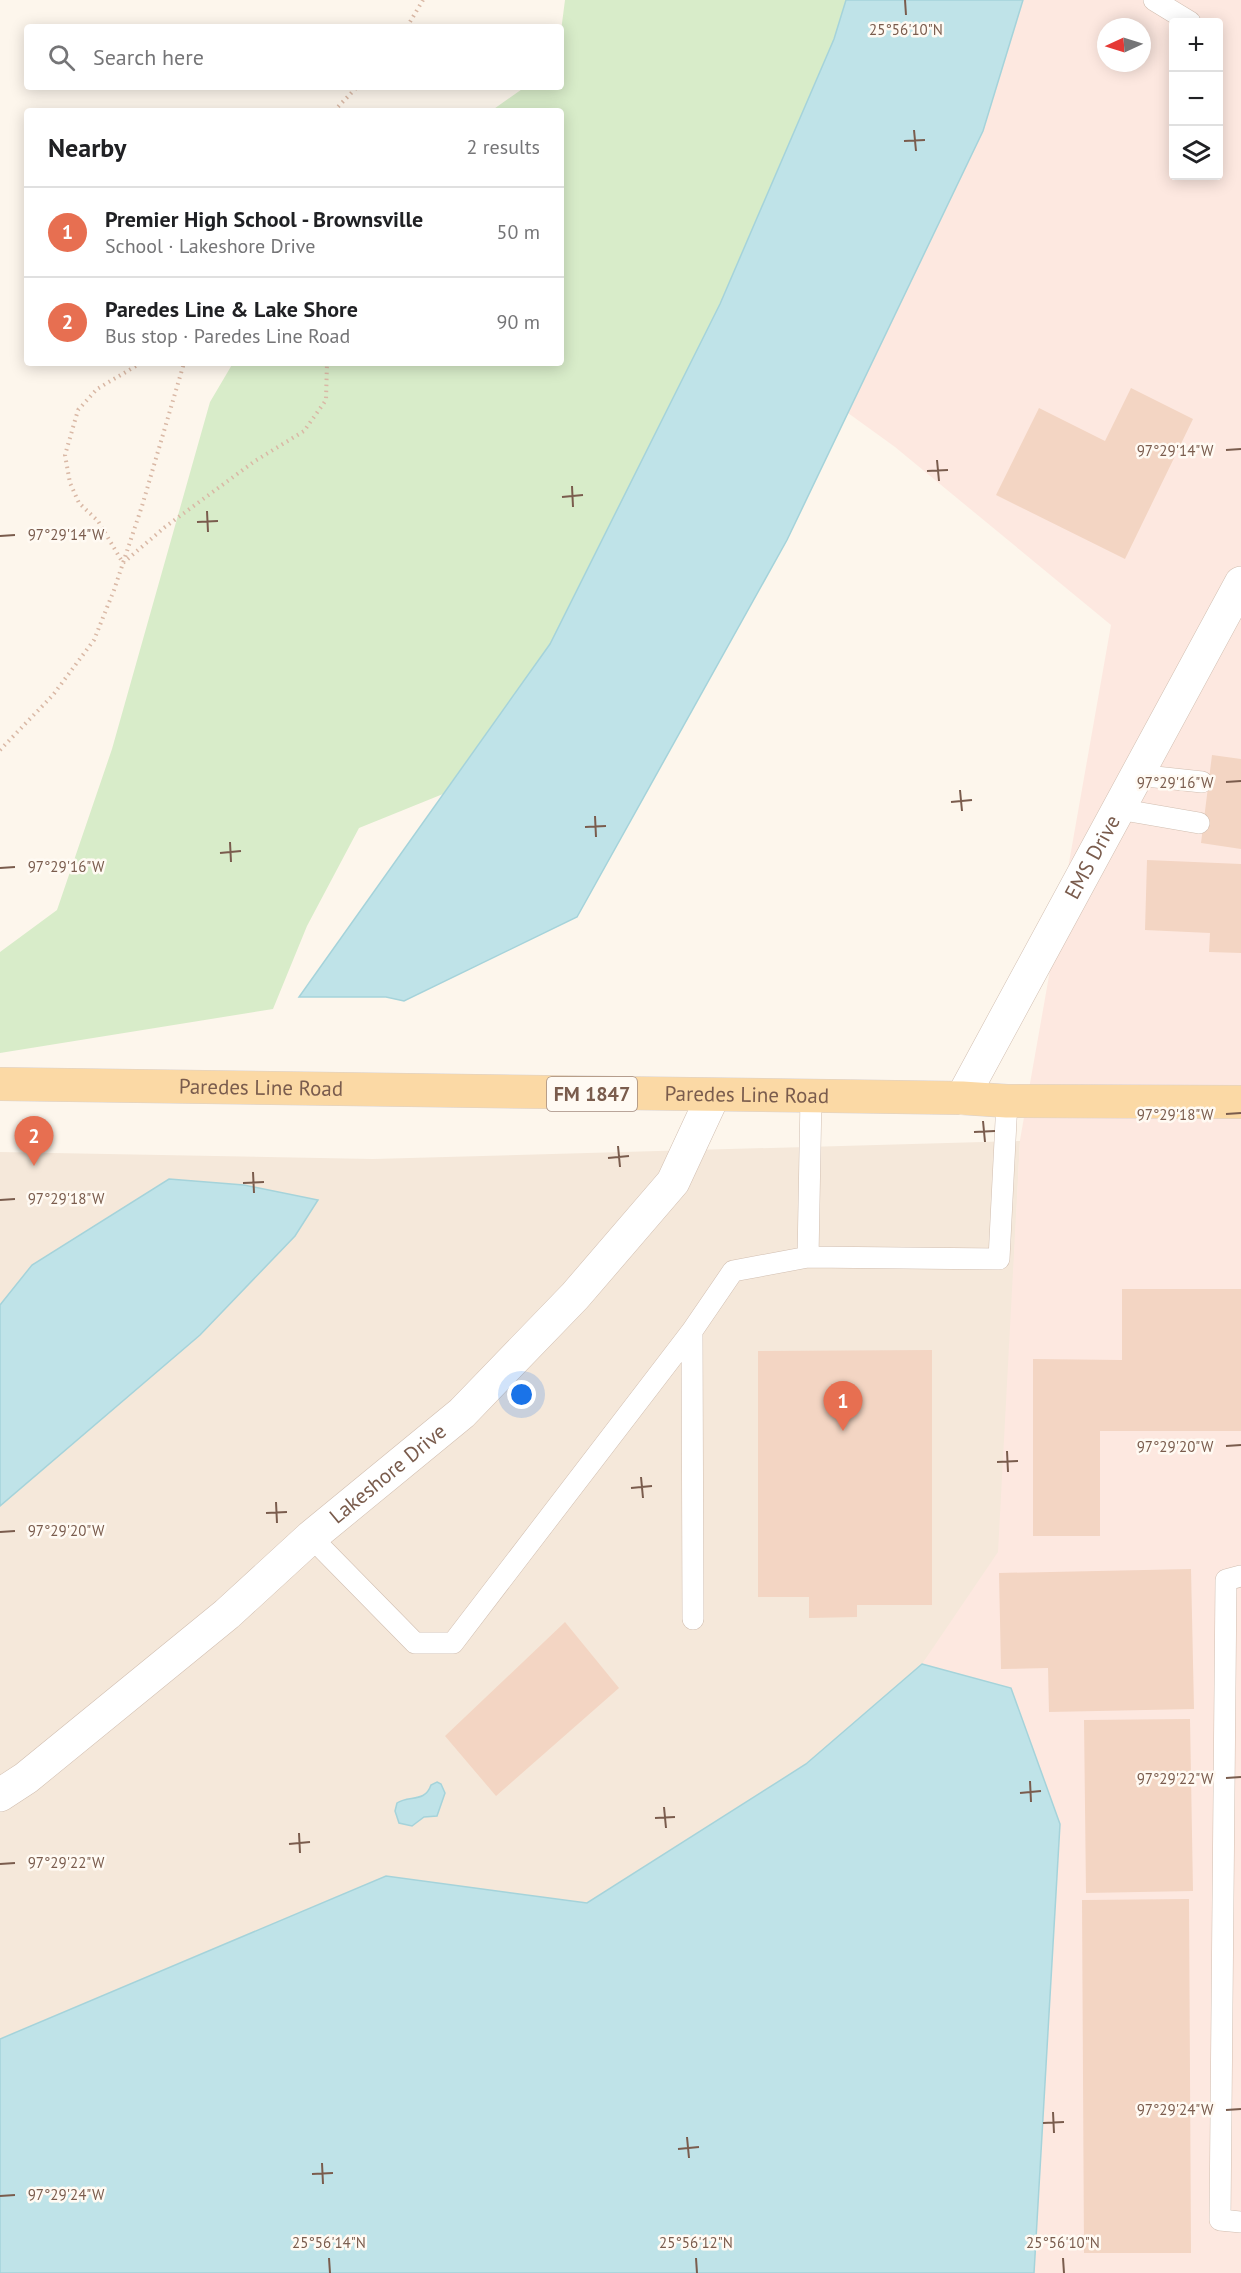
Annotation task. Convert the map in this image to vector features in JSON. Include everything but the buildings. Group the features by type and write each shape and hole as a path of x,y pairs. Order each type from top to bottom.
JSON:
{"main road":[{"name":"Paredes Line Road","path":"0,1084 962,1098 1007,1101 1241,1102"}],"street":[{"name":"EMS Drive","path":"962,1098 1241,583"},
{"name":"Lakeshore Drive","path":"0,1795 26,1778 227,1614 311,1537 462,1413 575,1296 673,1182 713,1096"}],"lane":[{"path":"1154,0 1183,18"},
{"path":"1137,775 1202,782"},
{"path":"1118,809 1198,823"},
{"path":"808,1257 811,1097"},
{"path":"311,1537 415,1643 453,1643 692,1331 733,1271 808,1257 999,1259 1007,1101"},
{"path":"692,1331 693,1619"},
{"path":"1241,1576 1226,1580 1220,2220 1241,2223"}],"path":[{"path":"408,24 423,0"},
{"path":"336,108 354,90"},
{"path":"123,563 98,521 79,503 70,483 65,455 78,410 97,389 136,366"},
{"path":"0,750 53,695 94,640 142,506 183,366"},
{"path":"123,563 165,527 255,461 303,431 326,400 327,366"}],"shaded area":[{"path":"1023,0 1241,0 1241,2273 1034,2273 1060,1824 1011,1689 922,1664 998,1552 1020,1140 1111,625 895,447 848,413 983,131"},
{"path":"1020,1141 999,1573 922,1664 806,1764 587,1903 386,1876 0,2039 0,1152 373,1159"}],"green space":[{"path":"565,0 846,0 834,39 720,304 550,644 443,794 359,828 307,926 273,1009 0,1053 0,952 57,910 112,749 210,402 231,366 564,366 564,108 495,108 521,90 564,90 564,24 562,24"}],"water":[{"path":"846,0 1023,0 983,131 787,540 577,917 404,1001 386,997 299,997 550,644 720,304 834,39"},
{"path":"169,1179 244,1185 318,1200 295,1236 200,1335 0,1506 0,1305 32,1265"},
{"path":"922,1664 1011,1688 1060,1824 1034,2273 0,2273 0,2039 386,1876 587,1903 806,1764"},
{"path":"437,1782 441,1784 445,1793 437,1816 424,1817 412,1826 399,1823 395,1811 397,1803 425,1794 431,1785"}],"place":[{"name":"Paredes Line & Lake Shore","path":"34,1166"},
{"name":"Premier High School - Brownsville","path":"843,1431"}]}
